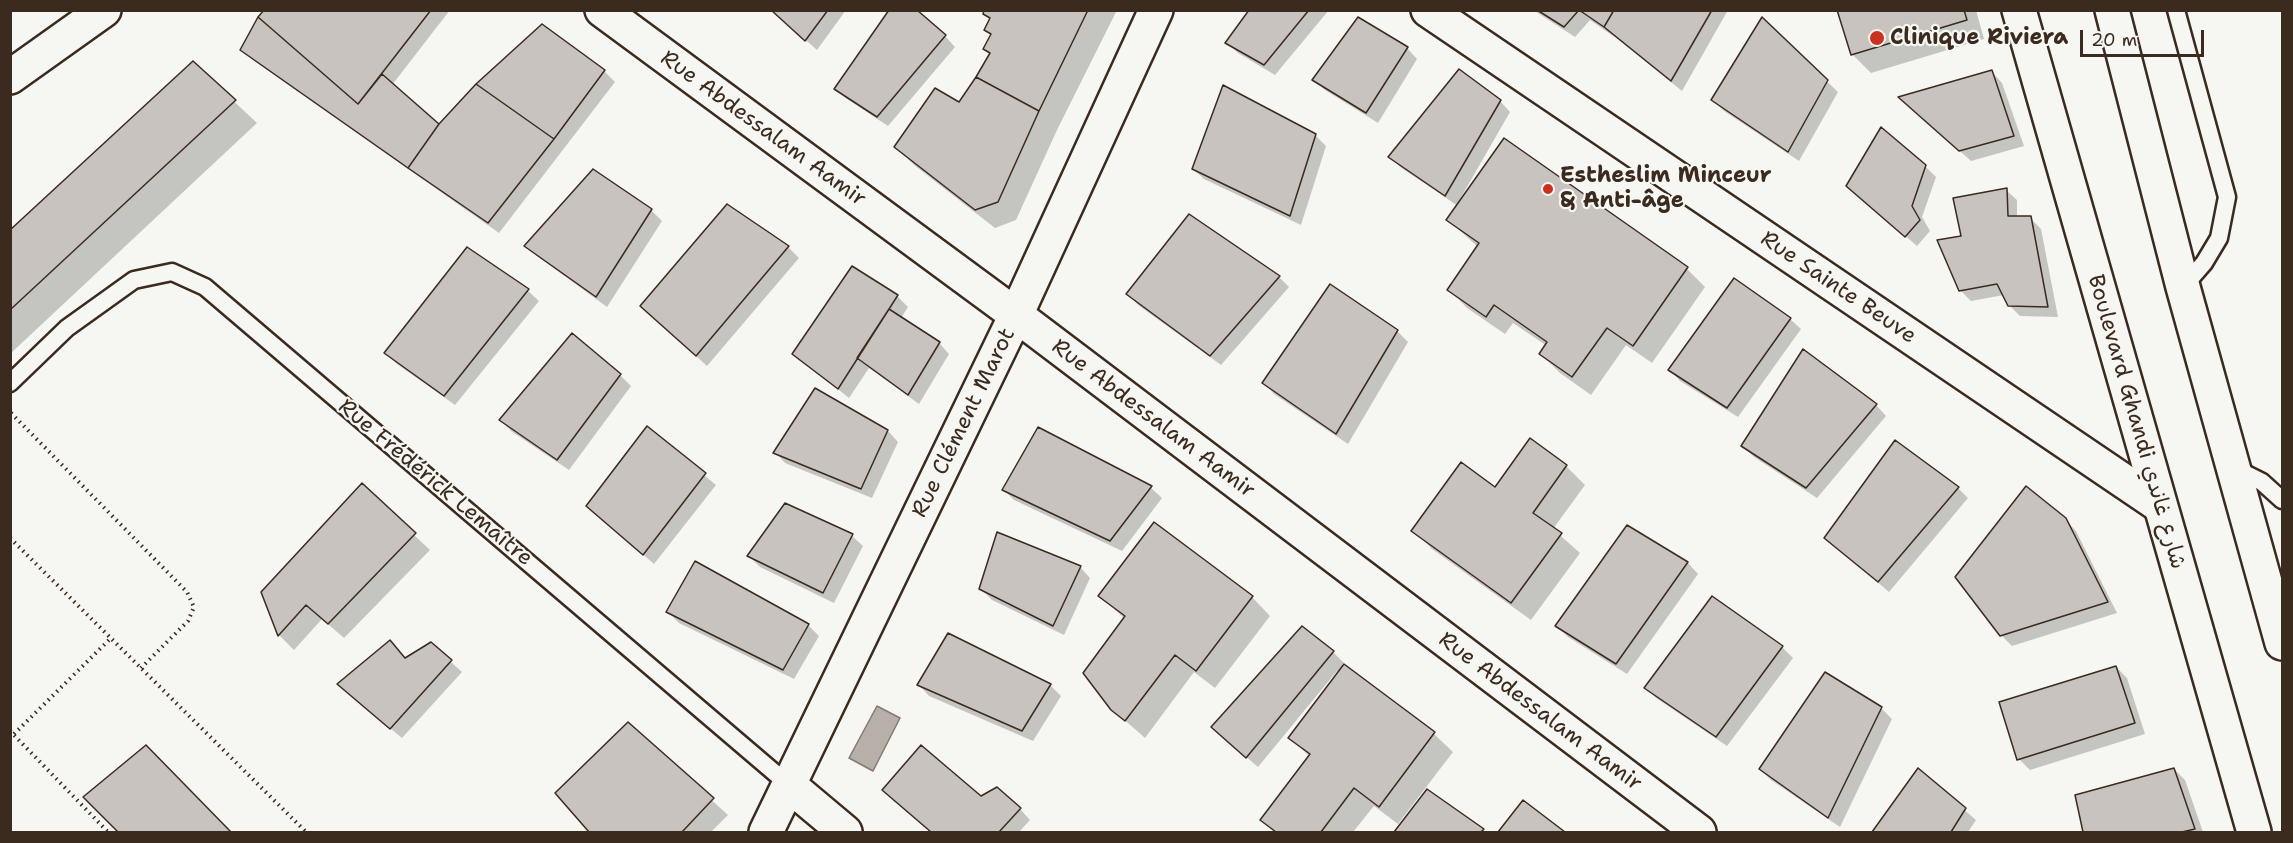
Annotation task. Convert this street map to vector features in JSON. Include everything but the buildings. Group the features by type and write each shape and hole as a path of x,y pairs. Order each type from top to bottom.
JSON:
{"street":[{"path":"14,76 104,10"},
{"name":"Rue Abdessalam Aamir","path":"602,10 1016,315 1699,832"},
{"name":"Rue Clément Marot","path":"766,832 1016,315 1156,10"},
{"name":"Rue Sainte Beuve","path":"1428,10 2159,506"},
{"name":"Boulevard Ghandi شارع غاندي","path":"2019,10 2253,832"},
{"path":"2112,10 2183,286 2283,643"},
{"name":"Rue Frédérick Lemaître","path":"789,785 845,832"}],"lane":[{"path":"2176,10 2227,197 2219,238 2204,263 2183,286"},
{"name":"Rue Frédérick Lemaître","path":"10,383 67,328 134,280 172,273 205,287 789,785"},
{"path":"2234,468 2262,482 2283,500"}],"path":[{"path":"10,413 187,592 194,607 188,621 141,668"},
{"path":"10,538 306,832"},
{"path":"108,832 12,732 111,638"}],"shaded area":[{"path":"877,706 900,718 873,771 849,758"}],"place":[{"name":"Clinique Riviera","path":"1877,38"},
{"name":"Estheslim Minceur & Anti-âge","path":"1548,189"}]}
